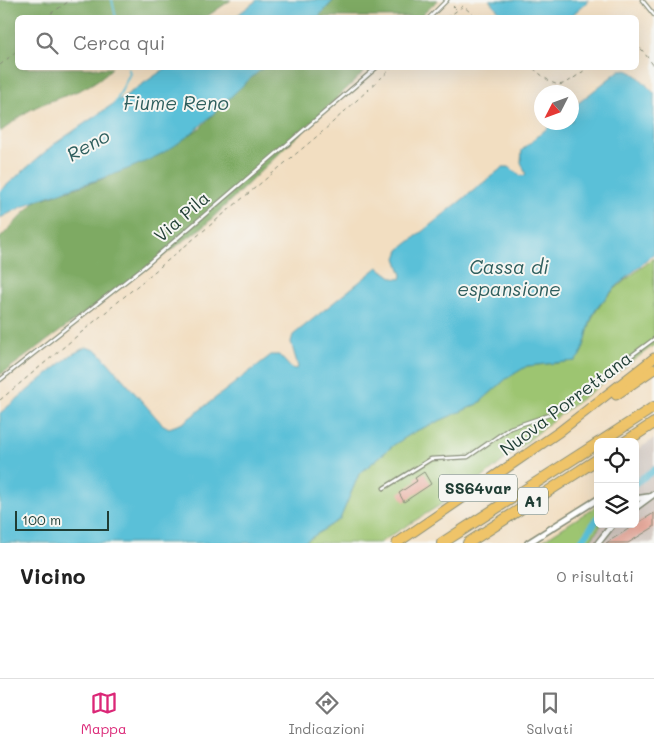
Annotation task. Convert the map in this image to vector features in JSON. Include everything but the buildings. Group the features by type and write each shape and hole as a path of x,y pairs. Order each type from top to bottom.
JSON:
{"highway":[{"name":"Nuova Porrettana","path":"397,543 559,432 654,358"},
{"path":"559,432 654,369"},
{"name":"A1","path":"605,438 654,407"},
{"path":"631,438 654,423"},
{"name":"A1","path":"442,543 594,445"},
{"name":"A1","path":"468,543 594,462"}],"street":[{"path":"639,498 652,495"},
{"path":"639,505 652,495"},
{"path":"528,543 594,502"},
{"path":"598,543 610,528"}],"lane":[{"path":"432,15 447,0"},
{"path":"642,0 654,15"},
{"name":"Via Pila","path":"0,380 145,266 374,70"},
{"path":"384,488 428,461 468,457 510,428 552,414 654,339"}],"path":[{"path":"48,15 71,0"},
{"path":"453,6 456,10"},
{"path":"450,15 463,6 474,15"},
{"path":"639,46 654,66"},
{"path":"0,65 15,52"},
{"path":"0,400 321,133 390,70"},
{"path":"535,70 551,84 558,86 585,70"}],"shaded area":[{"path":"654,439 654,543 588,543 599,528 639,528 639,448"}],"green space":[{"path":"0,0 231,0 209,15 15,15 15,70 110,70 91,85 25,113 0,132"},
{"path":"334,0 438,0 422,15 320,15"},
{"path":"256,70 366,70 204,226 0,375 0,238 36,201 100,180 159,155 200,128"},
{"path":"654,258 654,345 561,414 477,482 379,543 303,543 340,519 359,474 395,444 416,431 478,404 506,379 527,366 575,361 582,351 590,323 602,303 623,282"},
{"path":"594,508 594,528 599,528 588,543 539,543"}],"water":[{"path":"257,0 334,0 320,15 238,15"},
{"path":"489,0 589,0 572,15 502,15"},
{"name":"Fiume Reno","path":"163,70 261,70 188,136 159,155 114,174 38,200 0,218 0,191 53,145"},
{"name":"Cassa di espansione","path":"620,70 630,71 635,74 654,93 654,254 615,288 595,311 582,352 575,361 527,366 506,379 478,404 416,431 395,444 359,474 340,519 303,543 0,543 0,413 71,355 86,347 98,351 162,424 169,428 183,423 271,355 279,355 291,368 296,369 298,367 291,342 293,335 378,267 393,278 401,279 402,275 396,258 399,250 503,167 509,167 521,176 526,175 521,162 522,150 545,130 579,130 579,102"}],"waterway":[{"path":"112,0 115,15"},
{"path":"115,104 130,73 129,70"},
{"path":"639,480 654,470"},
{"path":"580,543 594,524"}],"water label":[{"name":"Reno","path":"88,145"}]}
